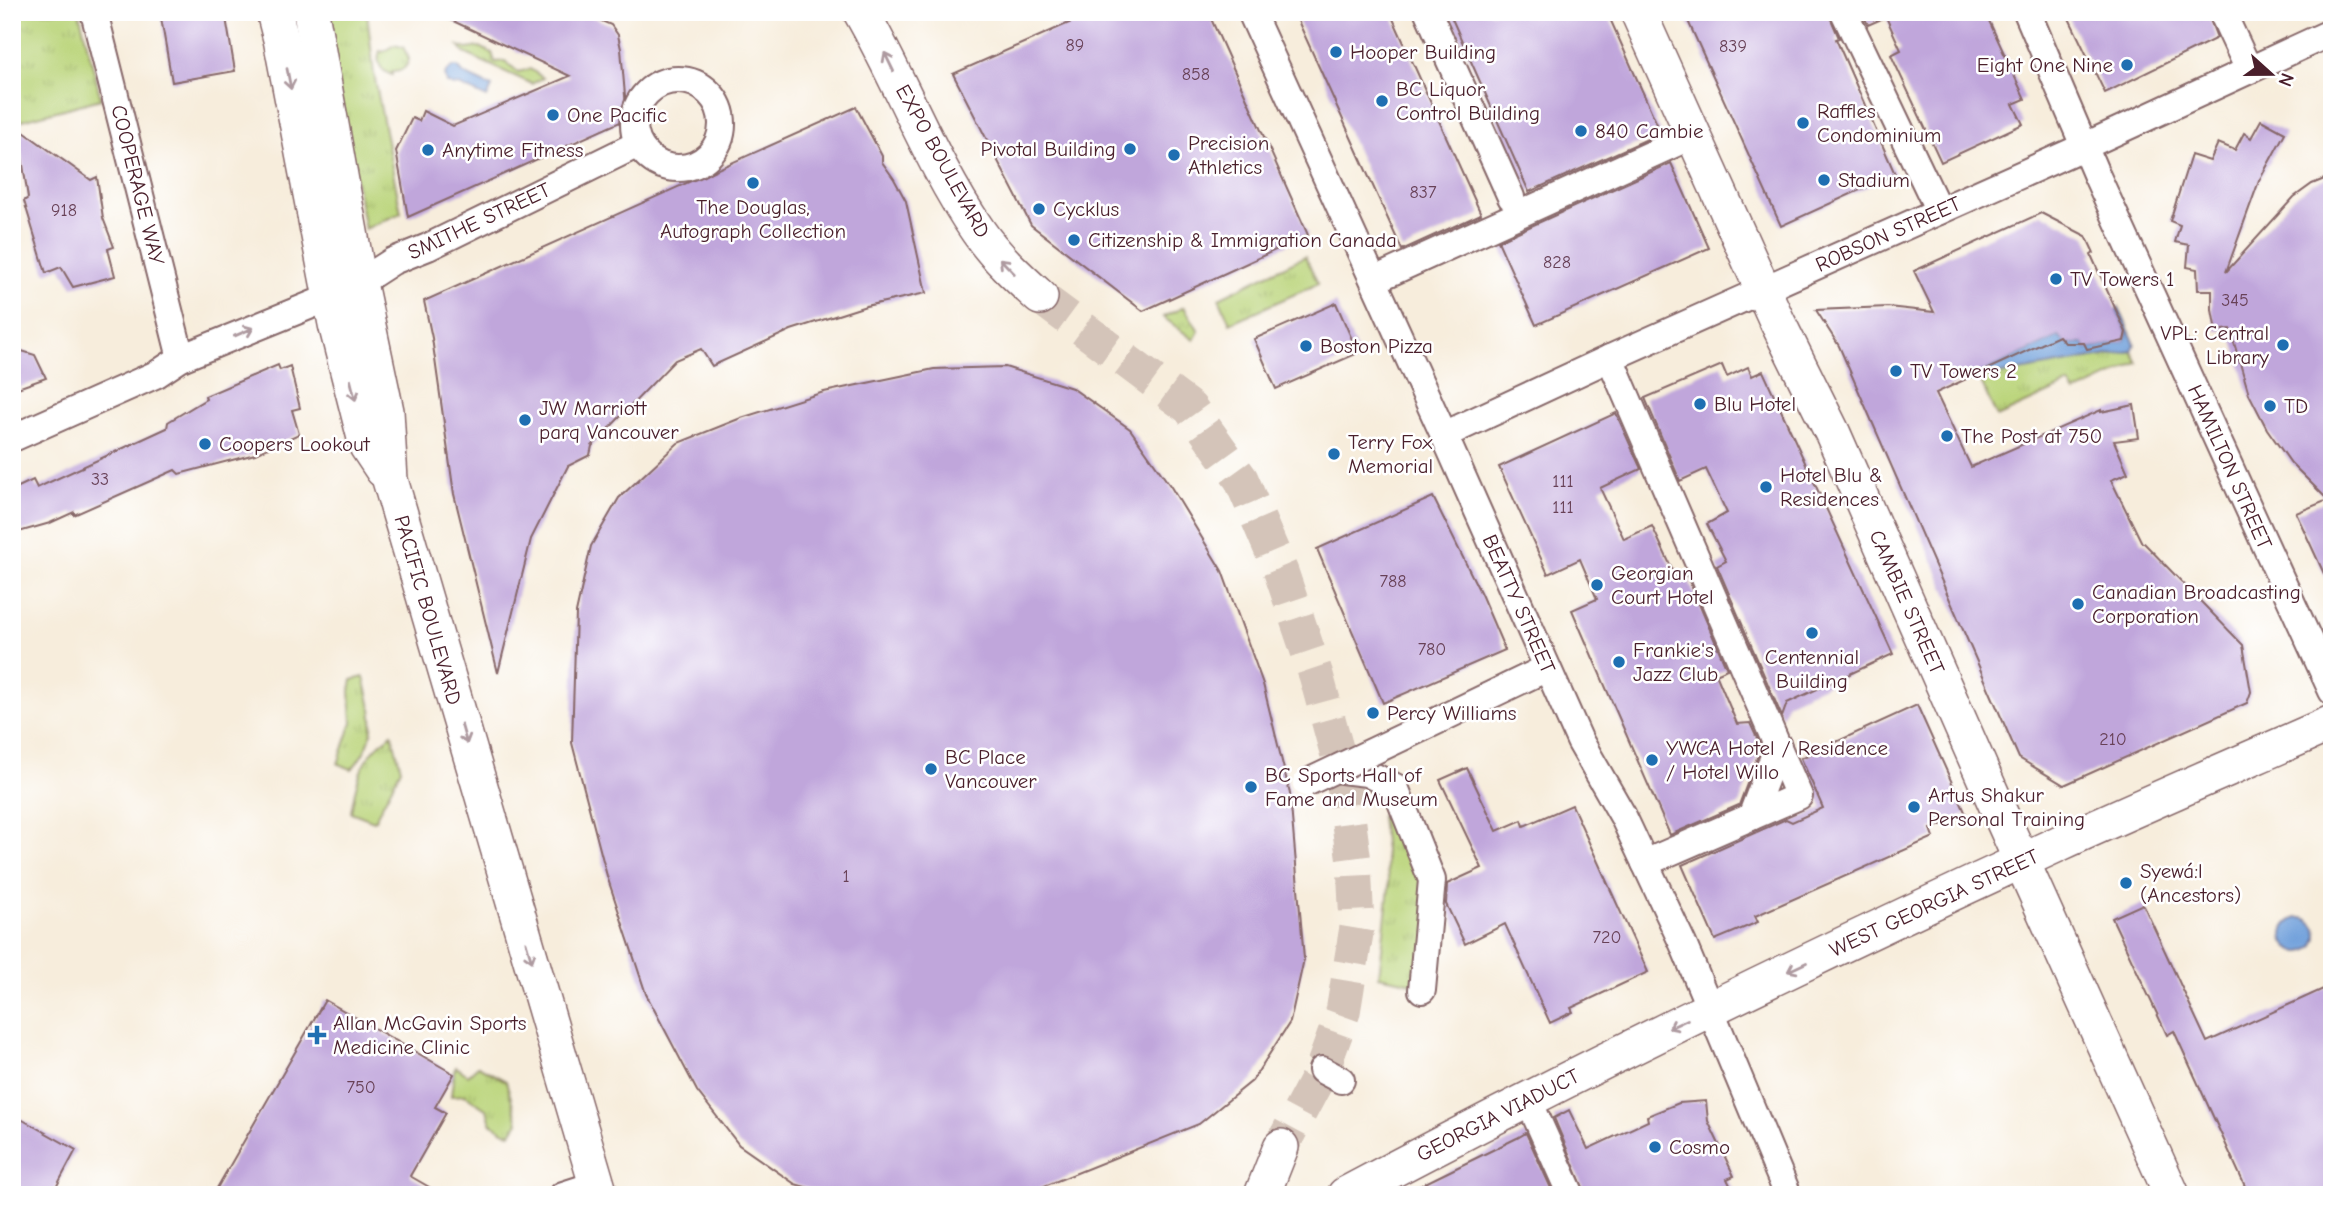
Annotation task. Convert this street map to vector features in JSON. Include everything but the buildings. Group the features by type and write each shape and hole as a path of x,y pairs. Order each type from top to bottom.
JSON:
{"main road":[{"path":"274,12 338,282"},
{"path":"311,12 338,282"},
{"name":"EXPO BOULEVARD","path":"861,12 950,184 978,231 1000,258 1040,298"},
{"name":"CAMBIE STREET","path":"1638,12 1777,321 1833,434 2172,1195"},
{"name":"PACIFIC BOULEVARD","path":"338,282 367,446 390,480 598,1190"},
{"name":"WEST GEORGIA STREET","path":"1615,1056 1710,1008 2022,862 2332,723"},
{"name":"GEORGIA VIADUCT","path":"1345,1195 1534,1113 1615,1056"},
{"path":"1262,1195 1281,1147"}],"street":[{"name":"COOPERAGE WAY","path":"94,12 181,358"},
{"name":"BEATTY STREET","path":"1251,12 1580,741 1623,816 1646,863 1788,1195"},
{"path":"1428,12 1511,197"},
{"path":"1844,12 1938,211"},
{"name":"HAMILTON STREET","path":"2026,12 2332,691"},
{"path":"2222,12 2249,70"},
{"name":"ROBSON STREET","path":"1444,435 2332,32"},
{"path":"1374,280 1694,135"},
{"name":"SMITHE STREET","path":"15,437 157,374 181,358 338,282 428,247 638,144"},
{"path":"1610,358 1799,796 1646,863"},
{"path":"1306,783 1547,668"},
{"path":"1751,817 1778,746"},
{"path":"1342,770 1367,773 1395,787 1432,880 1422,990"},
{"path":"1534,1113 1571,1195"},
{"path":"564,1195 598,1190"}],"green space":[{"path":"12,12 79,12 101,99 12,123"},
{"path":"324,12 367,12 374,74 401,213 365,229"},
{"path":"394,45 403,47 409,59 404,69 392,72 392,75 382,69 378,59 380,51 383,52"},
{"path":"459,46 467,49 480,47 492,53 495,62 505,61 518,72 530,69 543,78 532,84 464,53"},
{"path":"1305,256 1318,284 1230,323 1219,298"},
{"path":"1184,307 1199,331 1194,340 1163,317"},
{"path":"2132,351 2138,363 2075,393 2069,384 1997,417 1979,378"},
{"path":"364,677 372,714 371,735 352,769 338,764 352,722 352,680"},
{"path":"392,734 401,769 374,821 351,812 353,799 367,759"},
{"path":"1381,816 1400,818 1439,934 1440,958 1432,987 1379,976 1389,887"},
{"path":"478,1066 506,1081 518,1122 511,1133 491,1123 487,1110 465,1095 451,1096 456,1067 468,1075"}],"water":[{"path":"452,67 458,67 464,74 492,87 487,98 459,85 447,83 445,74"},
{"path":"2119,308 2135,344 2132,351 1979,378 1977,374 2059,336 2065,343 2084,343 2087,349 2124,341 2127,333 2116,310"},
{"path":"2300,918 2312,923 2317,935 2312,947 2300,952 2288,947 2283,935 2288,923"}],"tunnel":[{"path":"1040,297 1190,408 1241,479 1281,572 1316,675 1342,770 1354,862 1357,927 1343,1012 1322,1070 1281,1147"}],"place":[{"name":"Hooper Building","path":"1336,52"},
{"name":"Eight One Nine","path":"2127,65"},
{"name":"BC Liquor Control Building","path":"1382,101"},
{"name":"One Pacific","path":"553,115"},
{"name":"Raffles Condominium","path":"1803,123"},
{"name":"840 Cambie","path":"1581,131"},
{"name":"Pivotal Building","path":"1130,149"},
{"name":"Anytime Fitness","path":"428,150"},
{"name":"Precision Athletics","path":"1174,155"},
{"name":"Stadium","path":"1824,180"},
{"name":"The Douglas, Autograph Collection","path":"753,183"},
{"name":"Cycklus","path":"1039,209"},
{"name":"Citizenship & Immigration Canada","path":"1074,240"},
{"name":"TV Towers 1","path":"2056,279"},
{"name":"VPL: Central Library","path":"2283,345"},
{"name":"Boston Pizza","path":"1306,346"},
{"name":"TV Towers 2","path":"1896,371"},
{"name":"Blu Hotel","path":"1700,404"},
{"name":"TD","path":"2270,406"},
{"name":"JW Marriott parq Vancouver","path":"525,420"},
{"name":"The Post at 750","path":"1947,436"},
{"name":"Coopers Lookout","path":"205,444"},
{"name":"Terry Fox Memorial","path":"1334,454"},
{"name":"Hotel Blu & Residences","path":"1766,487"},
{"name":"Georgian Court Hotel","path":"1597,585"},
{"name":"Canadian Broadcasting Corporation","path":"2078,604"},
{"name":"Centennial Building","path":"1812,633"},
{"name":"Frankie's Jazz Club","path":"1619,662"},
{"name":"Percy Williams","path":"1373,713"},
{"name":"YWCA Hotel / Residence / Hotel Willo","path":"1652,760"},
{"name":"BC Place Vancouver","path":"931,769"},
{"name":"BC Sports Hall of Fame and Museum","path":"1251,787"},
{"name":"Artus Shakur Personal Training","path":"1914,807"},
{"name":"Syewá:l (Ancestors)","path":"2126,883"},
{"name":"Allan McGavin Sports Medicine Clinic","path":"317,1035"},
{"name":"Cosmo","path":"1655,1147"}]}
